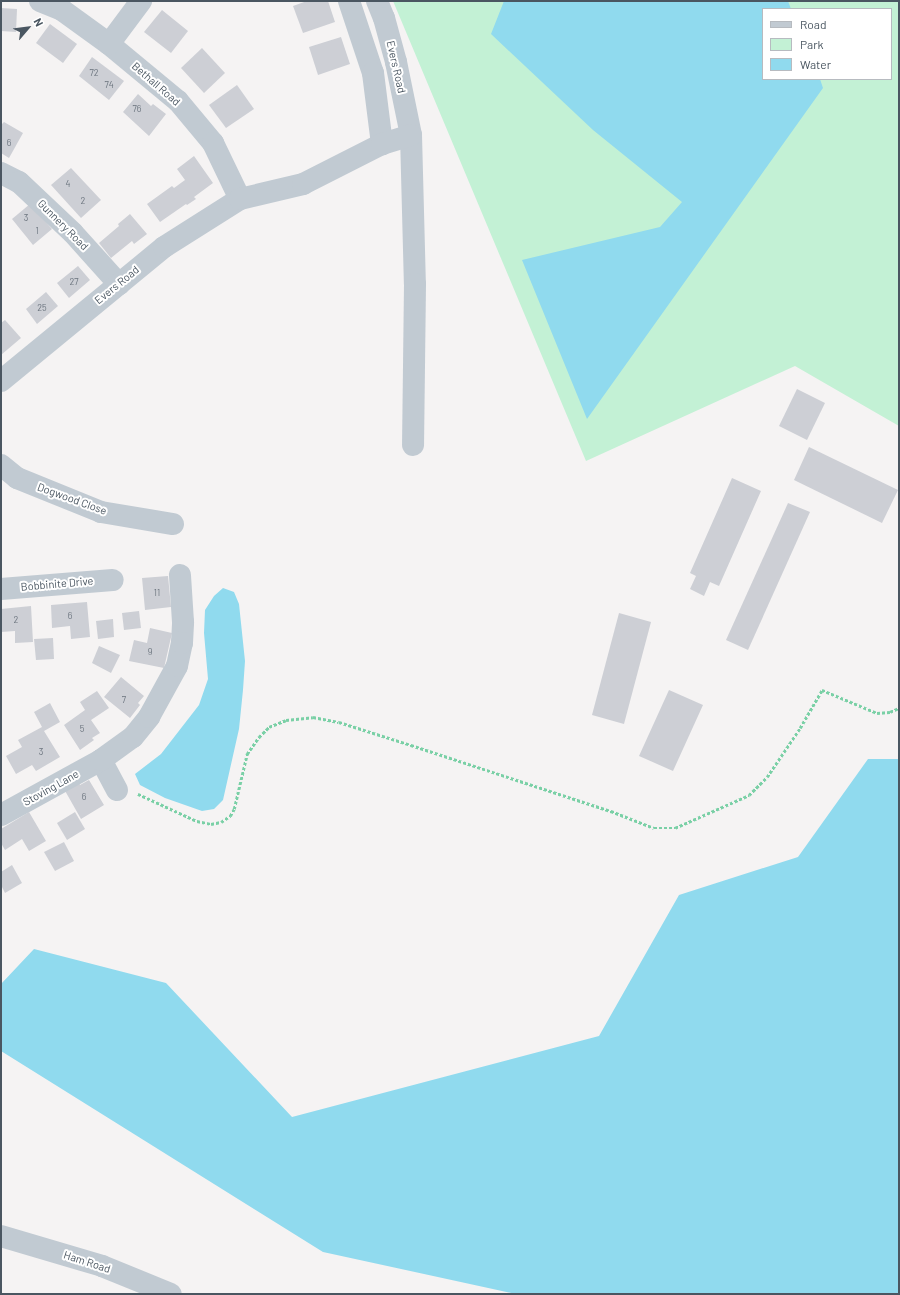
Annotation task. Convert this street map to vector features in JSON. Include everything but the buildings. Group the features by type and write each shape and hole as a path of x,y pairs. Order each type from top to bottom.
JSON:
{"street":[{"name":"Bethall Road","path":"40,1 62,10 109,44 178,101 214,143 240,199"},
{"path":"109,44 141,1"},
{"path":"350,1 373,73 382,144"},
{"name":"Evers Road","path":"377,1 384,18 396,62 411,135 415,284 414,445"},
{"name":"Evers Road","path":"1,381 164,247 240,199 303,184 382,144 411,135"},
{"name":"Gunnery Road","path":"1,173 19,182 73,233 119,284"},
{"name":"Dogwood Close","path":"1,465 17,478 101,512 173,524"},
{"name":"Stoving Lane","path":"1,815 101,760 133,737 150,717 177,666 182,644 183,622 180,575"},
{"name":"Bobbinite Drive","path":"1,589 113,580"},
{"path":"101,760 117,790"},
{"name":"Ham Road","path":"1,1236 102,1266 171,1294"}],"path":[{"path":"117,790 127,786 140,795 197,821 211,824 221,822 230,816 234,809 247,754 259,737 270,727 286,720 313,717 338,722 411,745 611,811 654,828 675,828 749,795 767,777 800,728 822,690 877,713 890,712 899,708"}],"green space":[{"path":"393,1 899,1 899,426 795,366 586,461"}],"water":[{"path":"504,1 788,1 791,8 762,8 762,80 820,80 823,88 587,419 522,260 660,227 682,202 593,130 491,34"},
{"path":"223,588 234,592 239,604 245,661 243,690 239,729 223,800 214,809 202,811 165,798 140,785 135,774 161,754 199,705 208,679 204,633 205,610 214,596"},
{"path":"868,759 899,759 899,1294 516,1294 323,1252 1,1051 1,984 34,949 166,983 292,1117 599,1036 679,895 798,857"}]}
